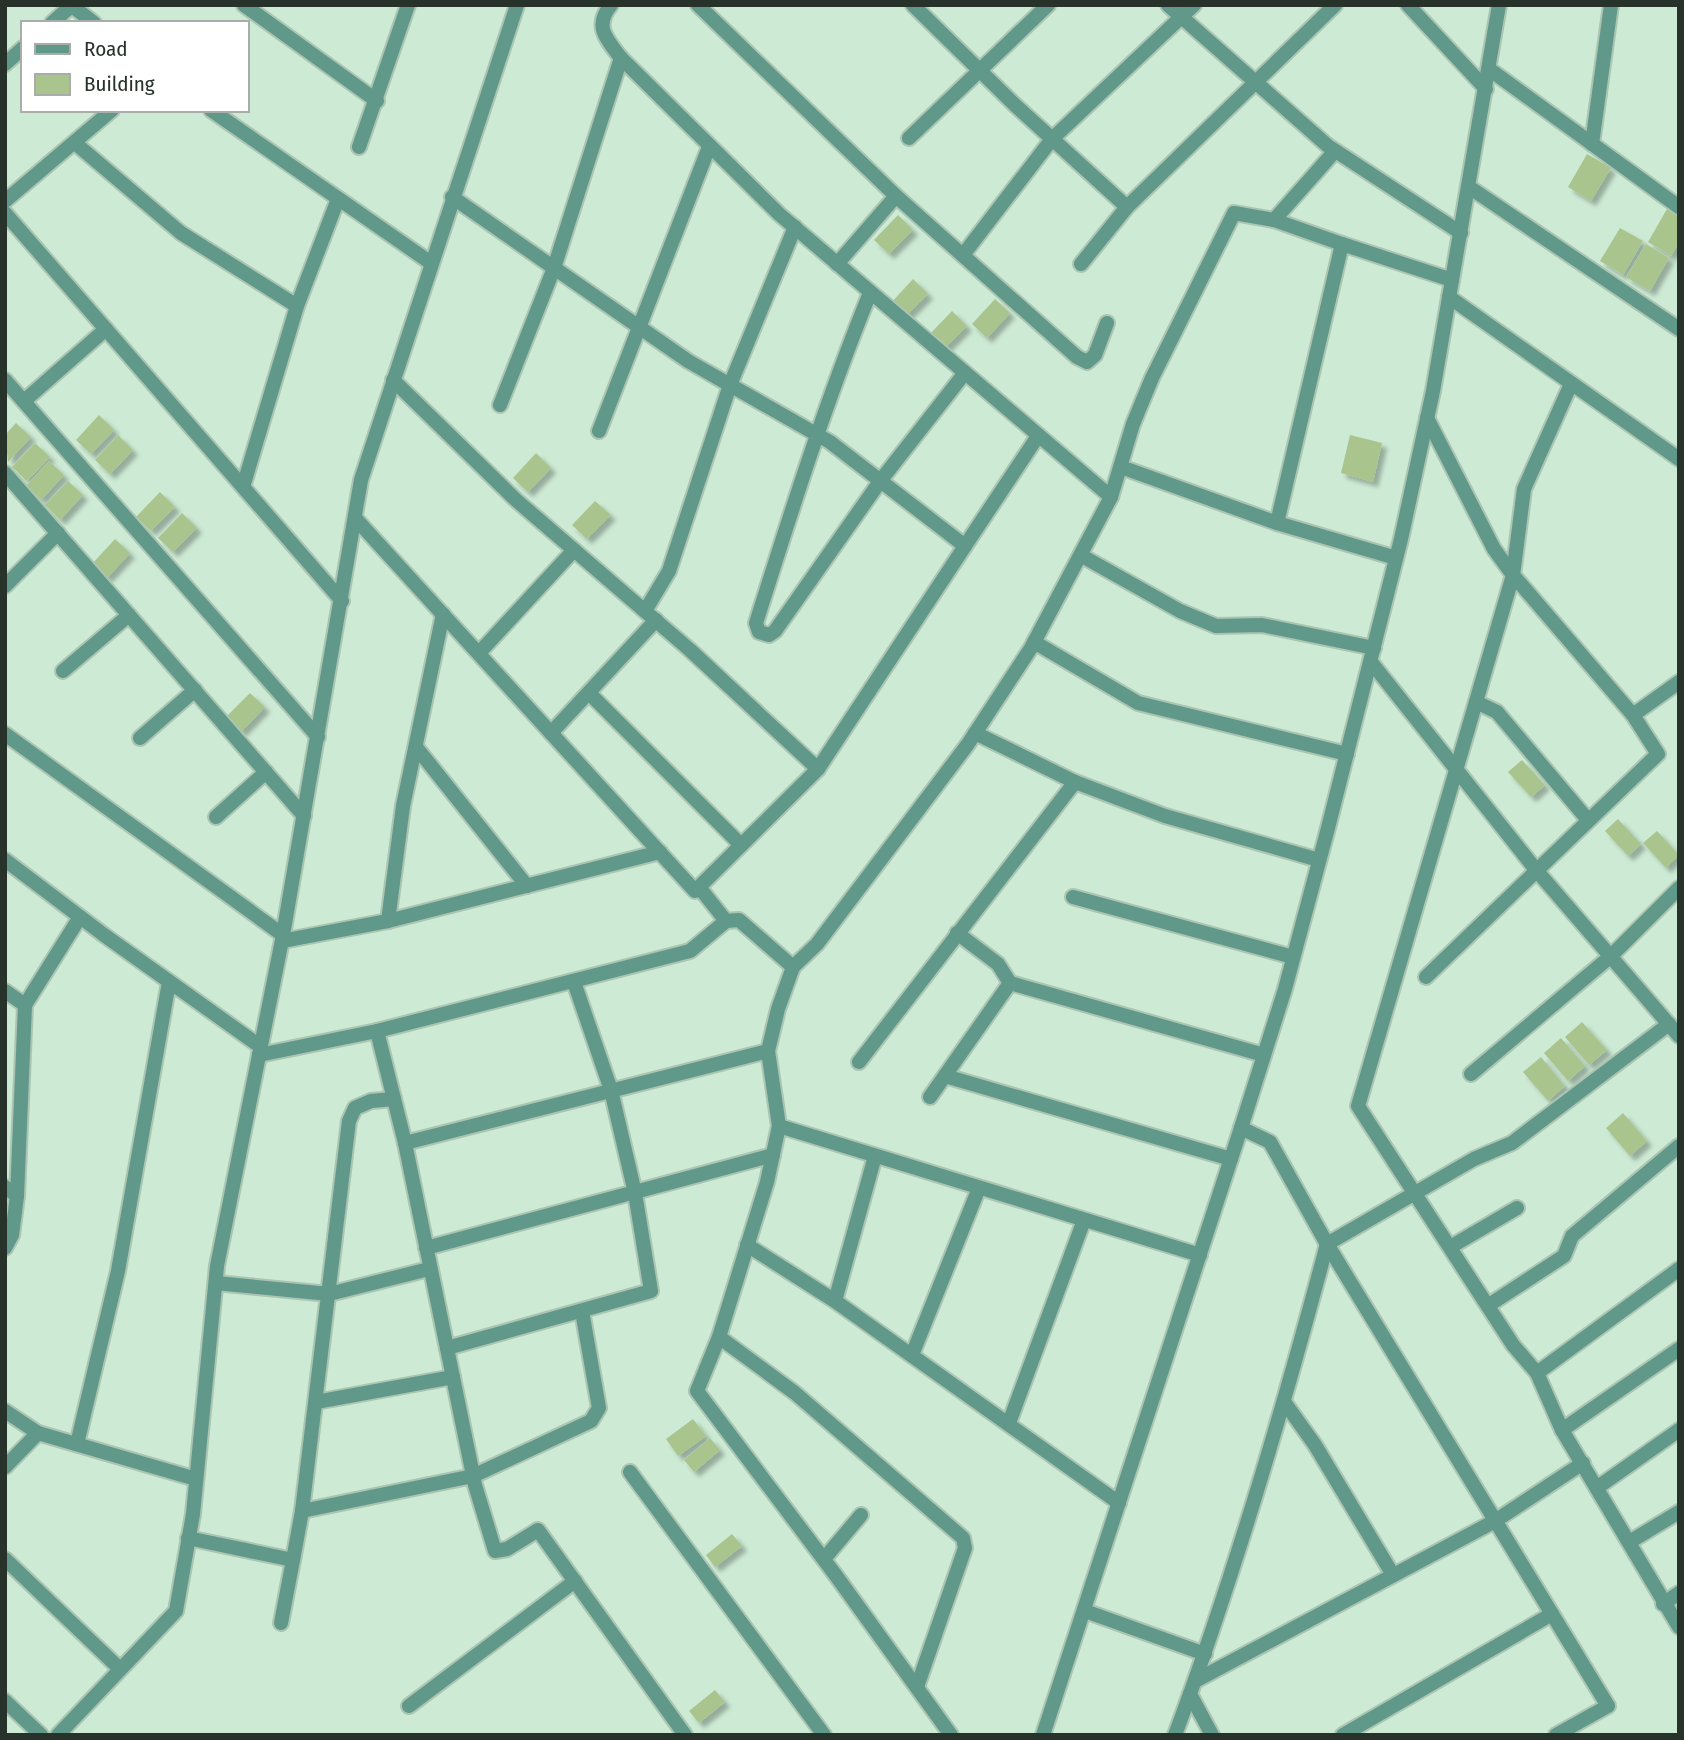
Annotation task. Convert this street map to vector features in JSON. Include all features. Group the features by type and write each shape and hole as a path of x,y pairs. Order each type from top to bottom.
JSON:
{"street":[{"path":"54,21 71,5 91,21"},
{"path":"244,5 377,101"},
{"path":"359,147 408,5"},
{"path":"58,1735 176,1611 196,1479 216,1283 282,938 361,480 517,5"},
{"path":"698,5 897,196 1087,362 1095,355 1107,323"},
{"path":"913,5 1127,207"},
{"path":"909,138 1048,5"},
{"path":"1168,5 1335,151 1461,233"},
{"path":"963,255 1052,139 1194,5"},
{"path":"1081,264 1127,207 1257,84 1335,5"},
{"path":"1408,5 1486,89"},
{"path":"1043,1735 1264,1055 1347,754 1396,558 1427,418 1499,5"},
{"path":"1592,144 1611,5"},
{"path":"607,6 602,15 601,28 621,58 709,147 795,228 1111,497"},
{"path":"5,64 21,50"},
{"path":"500,405 554,268 621,58"},
{"path":"1489,69 1679,206"},
{"path":"5,201 110,112"},
{"path":"214,112 431,263"},
{"path":"75,143 181,233 297,306"},
{"path":"599,431 709,147"},
{"path":"1274,220 1335,151"},
{"path":"1469,187 1679,329"},
{"path":"837,264 897,196"},
{"path":"452,197 639,327 816,434 881,480 965,546"},
{"path":"243,487 297,306 338,199"},
{"path":"5,213 342,601"},
{"path":"951,1735 824,1559 697,1391 719,1337 773,1155 779,1126 768,1051 778,1009 793,967 817,944 975,733 1034,642 1111,497 1152,378 1234,213 1274,220 1452,279"},
{"path":"551,733 589,693 650,616 669,571 730,384 795,228"},
{"path":"1277,523 1342,244"},
{"path":"870,293 843,357 816,434 756,623 760,632 772,635 881,480 964,374"},
{"path":"1449,297 1679,459"},
{"path":"24,401 106,329"},
{"path":"5,380 318,737"},
{"path":"393,380 516,500 650,616 818,769"},
{"path":"1572,384 1524,489 1513,575 1358,1106 1452,1246 1513,1345 1537,1373 1562,1430 1631,1541 1663,1604 1679,1627"},
{"path":"1426,977 1658,754 1633,715 1513,575 1494,549 1427,418"},
{"path":"355,518 695,891 818,769 1038,436"},
{"path":"1121,467 1277,523 1396,558"},
{"path":"5,473 304,816"},
{"path":"5,586 58,533"},
{"path":"479,653 574,550"},
{"path":"1082,556 1180,611 1216,626 1262,625 1372,655 1455,768 1537,871 1676,1032 1512,1143 1474,1159 1327,1244 1285,1403 1205,1654 1175,1735"},
{"path":"388,921 403,806 443,614"},
{"path":"63,671 129,615"},
{"path":"1034,642 1138,703 1347,754"},
{"path":"1633,715 1679,682"},
{"path":"140,738 195,690"},
{"path":"589,693 741,845"},
{"path":"1476,702 1497,712 1588,820"},
{"path":"975,733 1075,782 1165,816 1319,860"},
{"path":"5,734 282,938 388,921 660,852"},
{"path":"416,747 527,886"},
{"path":"216,817 265,772"},
{"path":"859,1062 1075,782"},
{"path":"5,860 260,1051 377,1031 691,951 726,922 739,920 793,967"},
{"path":"699,887 726,922"},
{"path":"1471,1074 1611,956 1679,888"},
{"path":"1073,897 1293,957"},
{"path":"5,1248 12,1235 11,1192 25,1005 80,917"},
{"path":"957,933 998,964 1010,984 1264,1055"},
{"path":"77,1444 118,1271 169,982"},
{"path":"447,1348 651,1291 635,1193 611,1090 574,982"},
{"path":"930,1097 1010,984"},
{"path":"6,994 25,1005"},
{"path":"377,1031 405,1143 473,1475 495,1551 507,1549 538,1530 685,1735"},
{"path":"405,1143 768,1051"},
{"path":"945,1076 1231,1159"},
{"path":"281,1623 302,1511 349,1121 355,1108 371,1101 394,1099"},
{"path":"779,1126 1200,1255"},
{"path":"1241,1128 1270,1142 1327,1244 1608,1706 1556,1735"},
{"path":"1489,1306 1564,1256 1572,1236 1679,1146"},
{"path":"426,1248 773,1155"},
{"path":"835,1301 875,1156"},
{"path":"912,1355 979,1188"},
{"path":"1452,1246 1517,1208"},
{"path":"1009,1423 1084,1220"},
{"path":"747,1245 835,1301 1119,1503"},
{"path":"216,1283 329,1294 429,1269"},
{"path":"1537,1373 1679,1269"},
{"path":"302,1511 473,1475 583,1426 597,1415 598,1400 582,1311"},
{"path":"719,1337 795,1393 963,1538 965,1548 917,1688"},
{"path":"1562,1430 1679,1349"},
{"path":"316,1402 453,1377"},
{"path":"1285,1403 1315,1445 1393,1575"},
{"path":"5,1411 38,1433 196,1479"},
{"path":"1598,1487 1679,1430"},
{"path":"5,1467 38,1433"},
{"path":"1192,1687 1495,1521 1583,1463"},
{"path":"630,1472 824,1735"},
{"path":"1631,1541 1679,1512"},
{"path":"824,1559 862,1515"},
{"path":"188,1538 293,1560"},
{"path":"5,1559 120,1669"},
{"path":"409,1706 575,1581"},
{"path":"1663,1604 1679,1593"},
{"path":"1085,1611 1205,1654"},
{"path":"1343,1735 1552,1614"},
{"path":"1192,1687 1212,1735"},
{"path":"5,1701 41,1735"}],"building":[{"path":"1587,154 1611,168 1591,201 1568,187"},
{"path":"1667,209 1679,216 1679,243 1671,256 1648,242"},
{"path":"898,215 913,230 889,254 874,240"},
{"path":"1620,228 1643,241 1623,275 1600,261"},
{"path":"1646,244 1669,258 1650,291 1626,277"},
{"path":"913,279 928,294 904,318 890,304"},
{"path":"995,299 1010,313 987,338 972,324"},
{"path":"952,311 967,326 943,350 928,336"},
{"path":"99,415 114,430 91,454 76,440"},
{"path":"16,423 31,437 8,462 5,435"},
{"path":"118,435 133,450 110,474 95,460"},
{"path":"1350,435 1382,443 1373,482 1341,473"},
{"path":"35,443 50,457 27,481 12,467"},
{"path":"536,453 551,468 528,492 513,478"},
{"path":"49,461 64,475 41,500 26,486"},
{"path":"68,481 83,495 60,520 45,505"},
{"path":"160,492 175,507 151,531 136,517"},
{"path":"595,501 611,515 587,539 572,525"},
{"path":"182,513 197,528 173,552 158,538"},
{"path":"115,539 130,553 107,578 92,564"},
{"path":"250,693 265,707 241,732 226,717"},
{"path":"1522,760 1545,785 1531,797 1508,772"},
{"path":"1618,819 1641,844 1628,856 1605,831"},
{"path":"1657,831 1679,855 1666,868 1643,843"},
{"path":"1582,1022 1607,1050 1589,1065 1565,1037"},
{"path":"1561,1038 1585,1066 1568,1081 1544,1053"},
{"path":"1541,1057 1565,1086 1548,1101 1523,1072"},
{"path":"1623,1113 1647,1141 1630,1156 1606,1128"},
{"path":"693,1419 706,1436 678,1456 666,1439"},
{"path":"710,1438 720,1450 694,1472 684,1460"},
{"path":"732,1534 742,1546 715,1567 706,1555"},
{"path":"715,1690 725,1702 699,1723 689,1711"}]}
